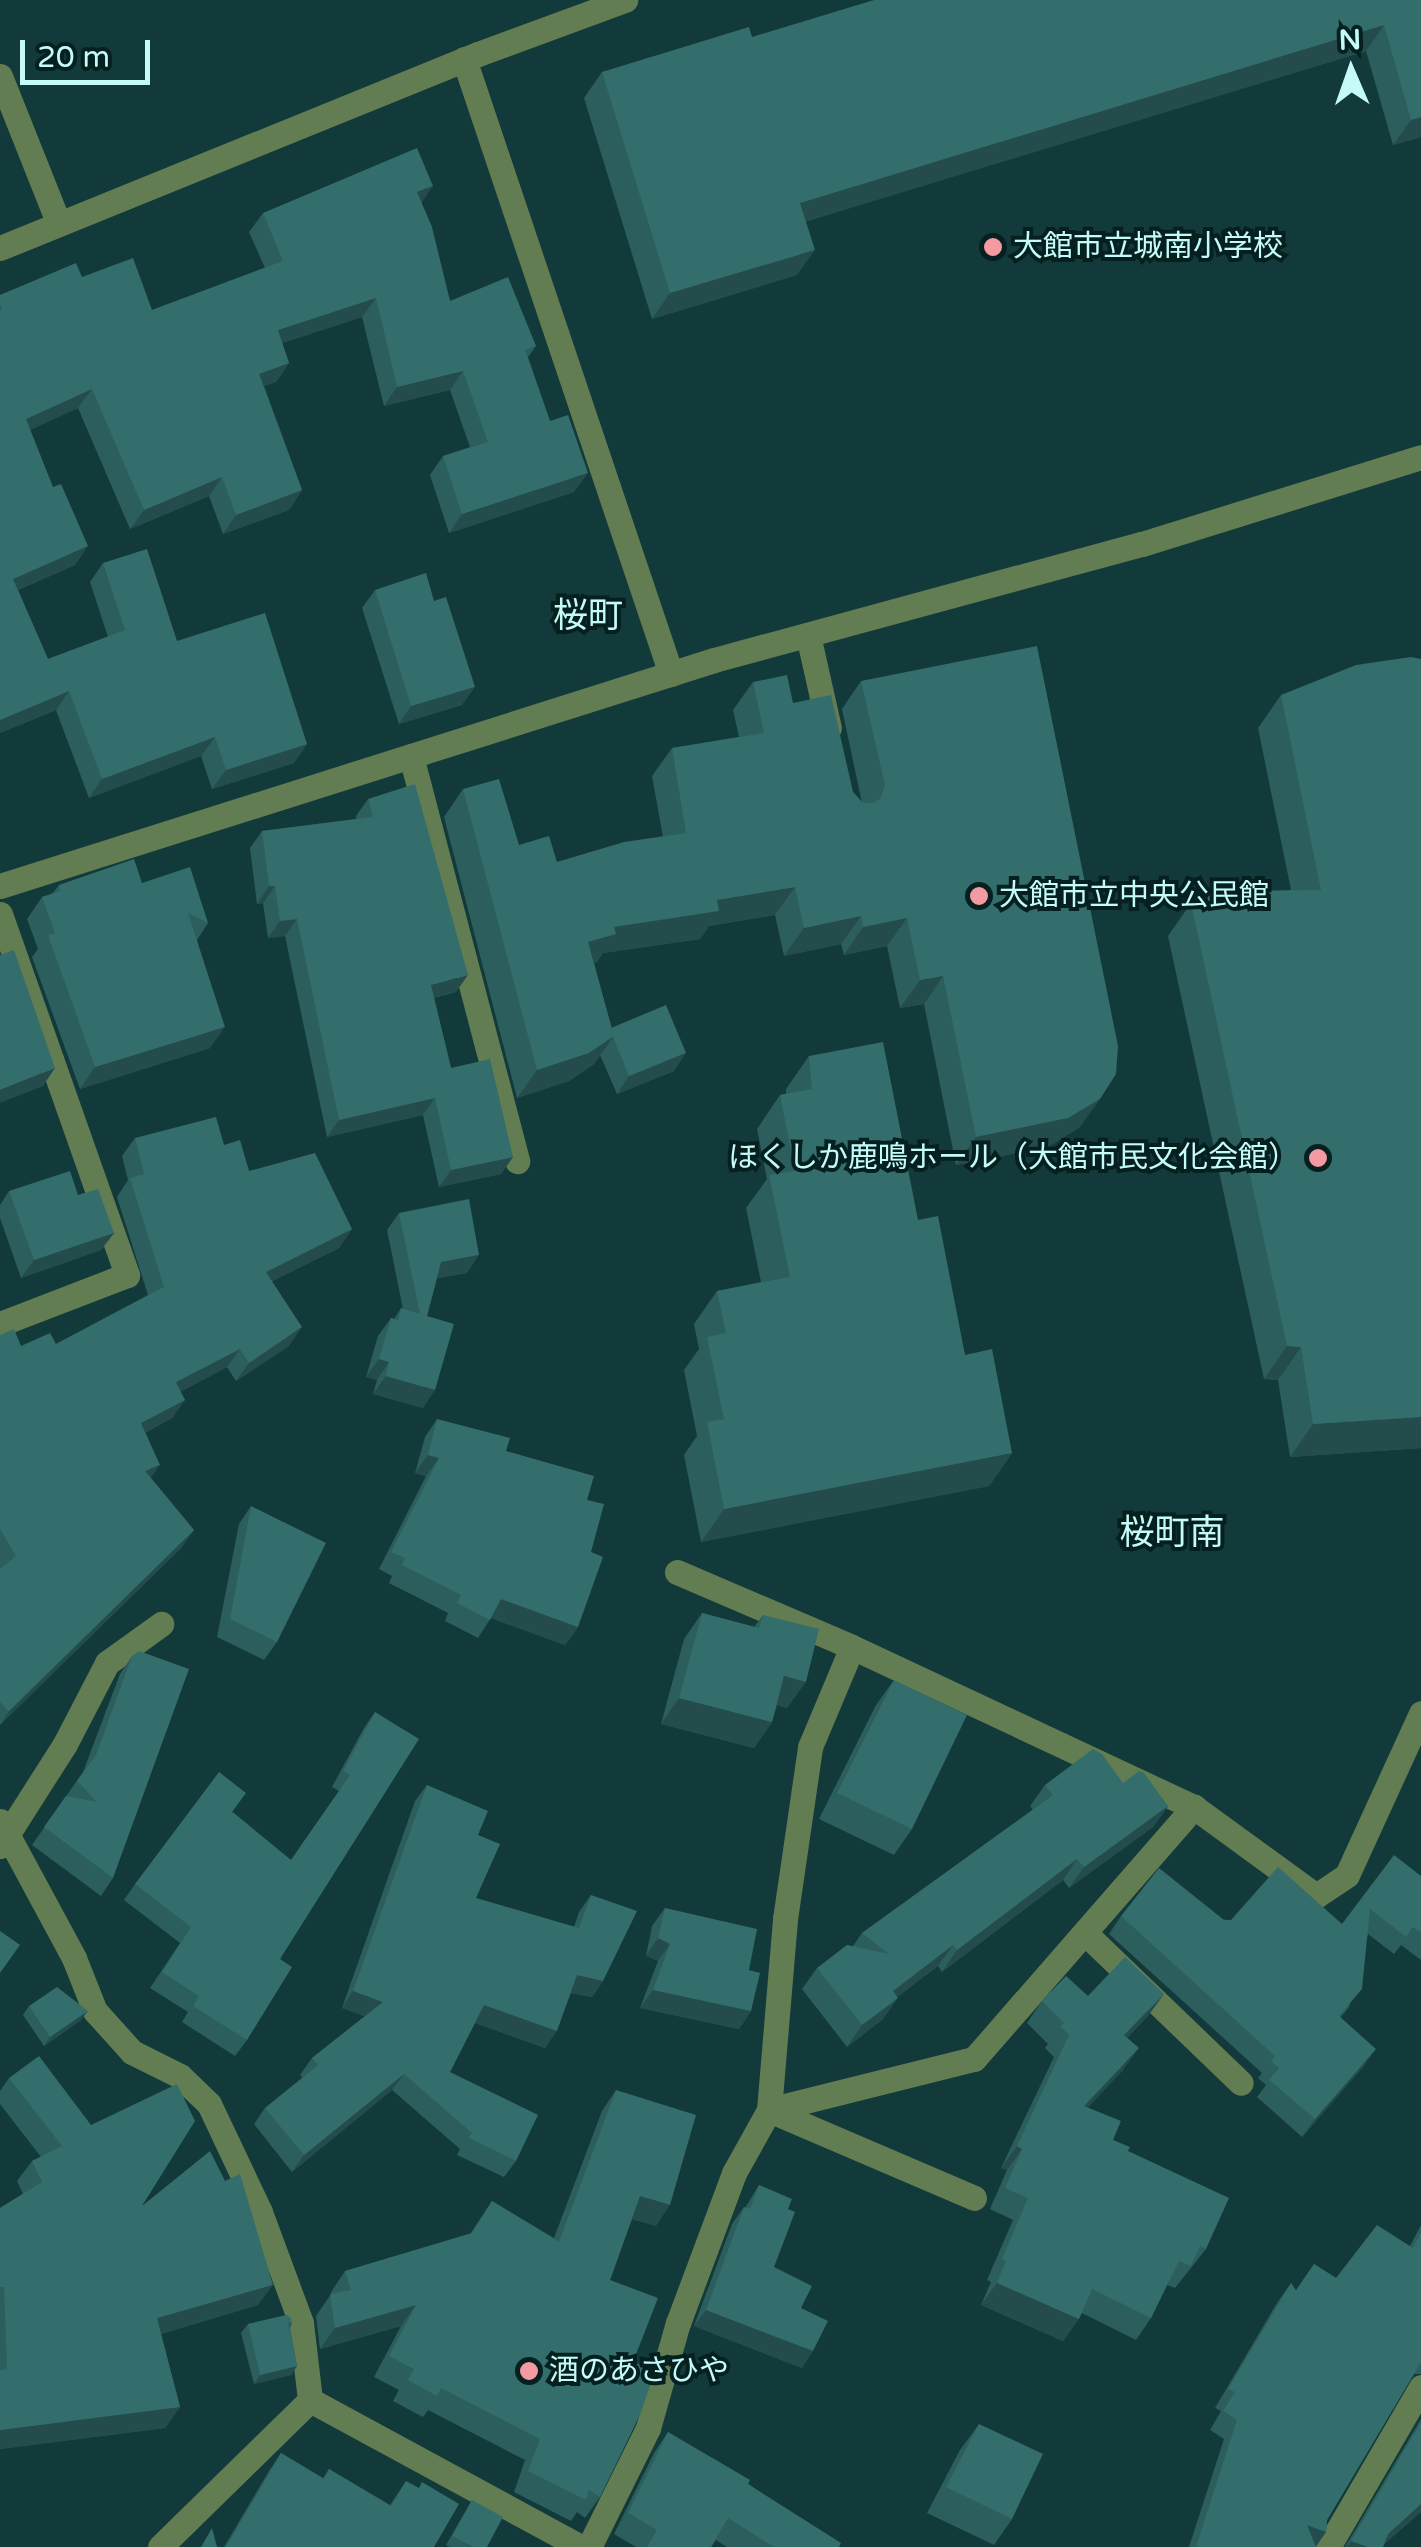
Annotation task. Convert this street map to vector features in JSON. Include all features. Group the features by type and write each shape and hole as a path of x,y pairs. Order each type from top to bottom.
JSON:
{"street":[{"path":"0,248 464,59 625,0"},
{"path":"464,59 671,674"},
{"path":"0,76 58,222"},
{"path":"0,886 671,674 1142,544 1421,457"},
{"path":"808,635 837,761"},
{"path":"411,756 517,1161"},
{"path":"0,914 6,945 127,1275 0,1324"},
{"path":"677,1572 852,1647 1194,1807 1316,1896 1346,1875 1421,1713"},
{"path":"161,1624 108,1663 65,1744 2,1835 74,1958 95,2011 132,2052 180,2076 209,2104 260,2212 301,2323 310,2400"},
{"path":"589,2547 648,2428 678,2323 734,2173 769,2110 786,1919 810,1747 852,1647"},
{"path":"769,2110 974,2060 1194,1807"},
{"path":"1085,1932 1241,2084"},
{"path":"769,2110 974,2198"},
{"path":"1328,2547 1421,2387"},
{"path":"160,2547 310,2400"},
{"path":"310,2400 421,2456 581,2547"}],"building":[{"path":"874,0 1421,0 1421,117 1411,120 1384,25 800,203 815,250 670,293 602,72 749,27 752,37"},
{"path":"417,148 433,186 417,192 432,227 450,301 508,277 536,346 525,350 550,421 568,415 588,473 462,514 443,456 488,442 463,371 397,387 376,298 278,330 289,363 259,374 302,490 236,515 222,477 144,510 92,389 26,419 53,487 61,484 88,546 13,579 48,659 125,630 103,563 147,549 177,641 265,613 307,744 226,770 215,737 102,779 69,691 0,720 0,295 76,263 82,277 133,258 152,310 283,261 263,213"},
{"path":"426,573 434,601 446,597 475,687 411,706 375,590"},
{"path":"1037,646 1118,1046 1116,1074 1100,1099 1068,1118 976,1137 943,976 920,980 907,918 863,927 861,916 804,928 795,887 717,900 719,911 614,927 616,934 588,942 614,1036 589,1053 537,1070 463,789 499,779 519,845 549,836 557,862 624,842 686,833 672,748 764,733 753,682 787,675 793,703 831,695 853,792 863,803 873,803 880,799 885,785 861,681"},
{"name":"ほくしか鹿鳴ホール（大館市民文化会館）","path":"1421,659 1421,1417 1313,1424 1301,1347 1287,1346 1191,903 1218,891 1321,890 1281,695 1356,665"},
{"path":"415,784 468,975 431,985 451,1068 490,1059 513,1157 451,1170 435,1098 339,1120 297,919 280,921 275,886 269,886 262,831 373,817 368,799"},
{"path":"134,859 142,883 190,867 208,923 188,913 225,1027 95,1067 48,935 55,933 42,897 60,891 59,885"},
{"path":"14,950 55,1068 0,1090 0,955"},
{"path":"666,1005 686,1053 629,1076 611,1028"},
{"path":"883,1042 918,1220 938,1216 965,1355 992,1349 1012,1453 724,1509 707,1422 724,1419 707,1337 726,1333 717,1291 790,1277 769,1175 795,1171 780,1095 812,1089 809,1056"},
{"path":"216,1117 224,1145 240,1140 249,1171 315,1153 352,1229 266,1272 302,1327 249,1363 240,1349 176,1382 185,1400 141,1423 160,1465 145,1471 194,1530 9,1711 0,1702 0,1569 16,1556 0,1529 0,1335 14,1329 21,1346 50,1333 56,1344 164,1287 130,1178 144,1174 135,1138"},
{"path":"70,1171 78,1195 98,1189 114,1233 34,1260 9,1191"},
{"path":"469,1199 479,1255 441,1262 427,1316 454,1324 435,1390 386,1376 389,1362 379,1359 391,1318 398,1320 401,1308 420,1314 399,1213"},
{"path":"437,1419 510,1438 506,1451 594,1476 587,1500 604,1504 591,1552 603,1557 578,1627 501,1599 490,1620 457,1603 461,1595 402,1565 405,1558 391,1552 439,1458 428,1455"},
{"path":"251,1506 326,1543 277,1642 230,1619"},
{"path":"702,1613 759,1628 763,1615 819,1629 806,1682 784,1676 772,1722 679,1698"},
{"path":"139,1651 189,1669 113,1878 44,1827 66,1796 97,1802 77,1781 96,1755 132,1656"},
{"path":"894,1680 967,1715 912,1829 837,1793"},
{"path":"375,1712 419,1739 280,1959 292,1967 247,2040 193,2006 199,1996 162,1972 191,1927 135,1884 219,1772 246,1793 232,1812 291,1860 350,1775 343,1771"},
{"path":"1093,1749 1102,1754 1123,1783 1139,1771 1144,1773 1168,1806 1084,1867 1077,1859 957,1950 953,1945 893,1991 898,1998 862,2025 817,1968 847,1945 889,1954 862,1933 1053,1795 1045,1785"},
{"path":"427,1785 488,1811 478,1835 500,1844 476,1898 579,1928 591,1895 637,1911 603,1981 577,1975 557,2031 484,2005 450,2072 538,2115 516,2161 469,2138 472,2133 404,2074 304,2155 265,2108 318,2065 312,2058 383,2002 353,1991"},
{"path":"1394,1855 1421,1876 1421,1933 1413,1927 1406,1937 1370,1909 1362,1989 1339,2016 1376,2049 1315,2119 1269,2080 1279,2068 1271,2061 1275,2056 1121,1916 1159,1868 1224,1920 1231,1920 1278,1867 1342,1924"},
{"path":"665,1908 757,1929 749,1970 760,1973 751,2011 653,1990 670,1944 658,1938"},
{"path":"0,1931 20,1945 0,1973"},
{"path":"1125,1957 1164,1994 1124,2035 1139,2048 1084,2106 1121,2121 1113,2140 1130,2147 1128,2151 1229,2198 1206,2249 1200,2246 1191,2266 1179,2261 1151,2318 1092,2289 1079,2319 997,2283 1006,2261 1002,2259 1028,2198 1005,2188 1022,2149 1017,2146 1069,2035 1060,2026 1064,2023 1042,2001 1066,1976 1088,1996"},
{"path":"57,1987 88,2011 50,2037 29,2006"},
{"path":"39,2056 91,2125 177,2084 195,2121 142,2206 210,2151 225,2181 240,2174 273,2285 157,2318 180,2407 0,2430 0,2370 7,2369 4,2287 0,2287 0,2208 42,2182 32,2161 62,2146 9,2078"},
{"path":"616,2090 696,2115 670,2205 640,2196 610,2280 658,2298 633,2362 655,2371 640,2415 600,2497 589,2490 586,2500 528,2471 540,2439 441,2388 437,2396 408,2380 414,2369 389,2356 416,2305 335,2328 330,2294 351,2290 345,2271 472,2233 492,2201 559,2242"},
{"path":"759,2185 792,2199 788,2209 795,2212 774,2267 812,2286 801,2308 828,2321 813,2351 706,2310 744,2207 750,2209"},
{"path":"1377,2225 1413,2248 1421,2232 1421,2362 1327,2520 1326,2532 1307,2525 1316,2547 1196,2547 1237,2420 1223,2411 1235,2392 1228,2389 1291,2283 1296,2291 1314,2264 1336,2278"},
{"path":"287,2315 291,2318 292,2324 288,2322 297,2366 260,2375 248,2324"},
{"path":"1421,2422 1421,2504 1388,2534 1383,2547 1351,2541"},
{"path":"979,2424 1043,2454 1012,2519 946,2487"},
{"path":"668,2432 750,2480 748,2484 841,2543 839,2547 774,2547 728,2518 711,2547 647,2547 657,2530 628,2513"},
{"path":"281,2453 324,2479 329,2469 391,2506 406,2481 419,2488 422,2482 459,2504 434,2547 226,2547"},
{"path":"472,2500 503,2517 487,2547 474,2547 452,2536"},
{"path":"212,2528 217,2547 201,2547"}],"place":[{"name":"大館市立城南小学校","path":"993,247"},
{"name":"大館市立中央公民館","path":"979,896"},
{"name":"ほくしか鹿鳴ホール（大館市民文化会館）","path":"1318,1158"},
{"name":"酒のあさひや","path":"529,2371"}],"district":[{"name":"桜町","path":"588,616"},
{"name":"桜町南","path":"1172,1533"}]}
